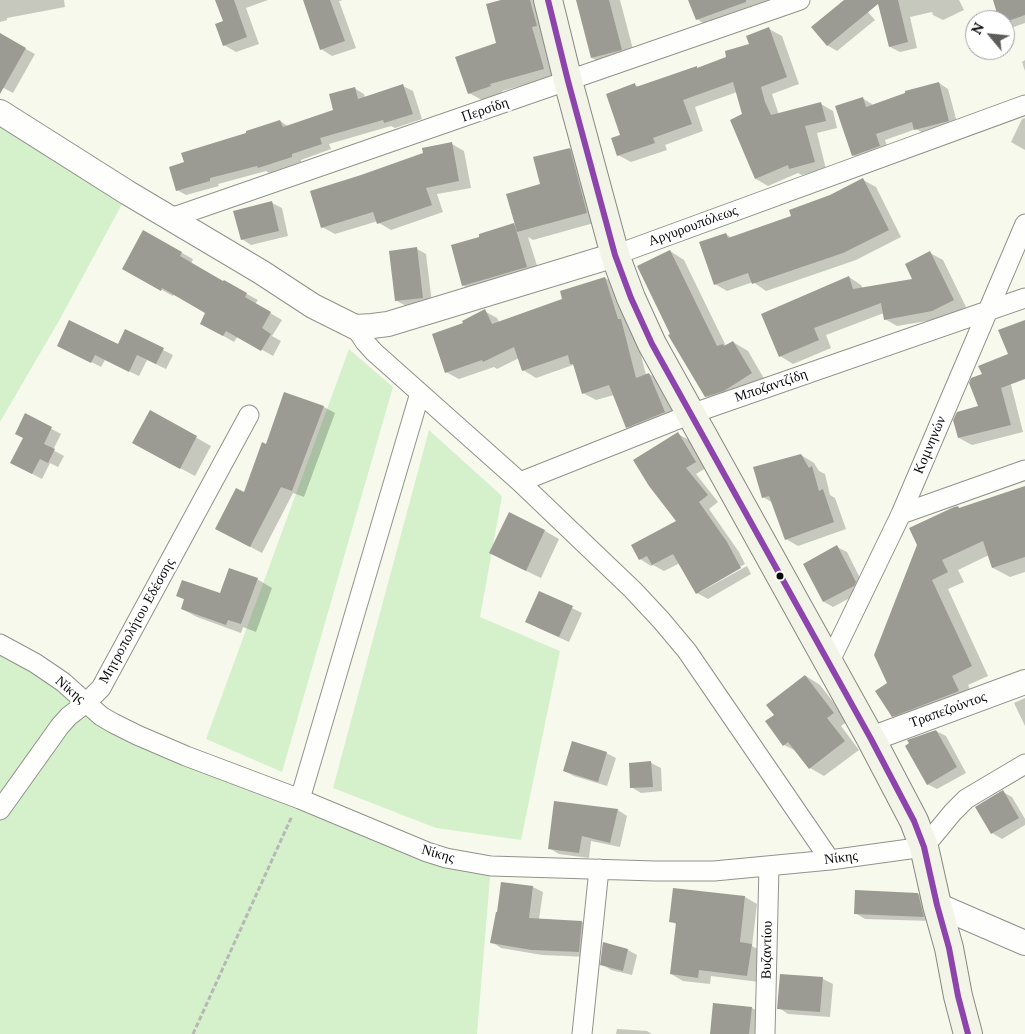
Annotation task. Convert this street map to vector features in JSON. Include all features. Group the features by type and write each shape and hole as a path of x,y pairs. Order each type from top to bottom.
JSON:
{"main road":[{"path":"548,0 615,255 631,298 652,344 871,738 914,821 924,847 968,1034"}],"street":[{"name":"Περσίδη","path":"171,218 800,0"},
{"name":"Αργυρουπόλεως","path":"355,327 388,324 615,255 1025,106"},
{"path":"0,112 128,193 261,272 314,306 355,327 364,342 374,352 520,482 633,590 661,620 687,651 830,860"},
{"name":"Κομνηνών","path":"829,664 901,514 1025,224"},
{"name":"Μποζαντζίδη","path":"520,482 691,414 1025,298"},
{"path":"300,799 420,393"},
{"name":"Μητροπολήτου Εδέσσης","path":"0,810 60,726 101,688 249,415"},
{"path":"901,514 1025,470"},
{"name":"Νίκης","path":"0,644 35,663 63,682 100,716 113,724 186,756 300,799 421,850 446,858 491,866 714,871 830,860 924,847"},
{"name":"Τραπεζούντος","path":"871,738 1025,682"},
{"path":"924,847 966,799 1025,764"},
{"name":"Βυζαντίου","path":"765,1034 769,866"},
{"path":"582,1034 599,868"},
{"path":"937,905 1025,943"}],"path":[{"path":"193,1034 300,799"}],"green space":[{"path":"0,112 128,193 60,319 0,422"},
{"path":"349,349 393,387 282,772 206,739"},
{"path":"429,430 502,496 480,617 560,651 521,840 436,828 333,788"},
{"path":"0,644 137,735 491,866 477,1034 0,1034"}],"building":[{"path":"215,0 234,0 247,37 223,46 215,24 223,21"},
{"path":"303,0 330,0 345,41 320,50"},
{"path":"501,0 530,0 537,26 532,27 544,69 490,84 491,86 468,94 455,57 496,43 486,4"},
{"path":"576,0 609,0 622,50 591,58"},
{"path":"688,0 746,0 746,2 696,20"},
{"path":"844,0 898,0 908,42 889,47 878,4 827,46 811,27"},
{"path":"993,0 1025,0 1025,15 1015,19 1015,10 996,10"},
{"path":"769,27 787,77 761,87 765,102 771,115 821,102 826,121 805,126 815,162 789,169 788,165 755,179 730,120 742,114 733,82 683,100 692,124 653,138 655,143 617,156 611,138 620,135 606,94 635,83 636,87 726,57 725,51 749,44 746,36"},
{"path":"0,33 26,48 0,94"},
{"path":"939,82 949,121 914,130 912,122 876,134 880,146 852,156 835,106 863,97 866,107 905,93 905,91"},
{"path":"403,84 413,114 384,123 383,120 320,138 322,144 292,154 292,157 258,168 257,166 210,178 210,181 176,191 169,167 184,162 181,153 246,133 246,131 280,120 283,127 333,110 329,94 355,87 358,99"},
{"path":"452,142 459,181 426,188 432,205 377,224 373,212 321,228 310,191 423,153 422,148"},
{"path":"570,148 587,213 517,232 506,194 540,184 533,157"},
{"path":"863,178 889,230 843,253 752,284 748,273 714,285 699,242 726,233 728,238 791,216 789,210 830,195"},
{"path":"272,201 279,231 241,240 233,211"},
{"path":"514,223 527,267 462,286 451,245 479,237 479,234"},
{"path":"143,230 182,252 180,256 247,293 245,297 271,312 262,328 271,334 261,351 226,331 223,336 200,324 205,313 162,288 161,291 122,269"},
{"path":"417,247 423,298 395,301 389,251"},
{"path":"670,250 717,346 723,344 724,346 733,341 752,373 724,391 705,397 668,335 670,334 637,266"},
{"path":"930,251 954,300 932,311 884,320 881,303 814,328 819,340 779,357 761,314 849,276 853,289 912,279 905,264"},
{"path":"605,277 618,319 621,319 636,378 649,373 665,412 626,428 609,385 582,394 573,364 570,364 568,355 522,371 514,347 483,362 482,360 445,373 432,334 463,323 462,321 485,309 492,324 562,299 560,291"},
{"path":"69,320 118,344 125,329 164,348 156,364 137,355 129,372 95,355 91,363 57,346"},
{"path":"1025,320 1025,379 1001,388 1011,425 958,438 953,420 957,412 978,406 969,383 971,378 982,374 978,366 1008,354 998,330"},
{"path":"284,392 324,406 292,491 281,487 250,547 215,529 236,488 244,492 262,442 266,444"},
{"path":"150,410 197,436 180,469 132,443"},
{"path":"25,413 52,427 44,444 55,449 48,463 40,459 32,474 10,463 23,438 15,434"},
{"path":"678,432 696,462 686,468 708,495 699,502 727,542 741,568 696,594 673,554 652,565 647,556 639,560 631,545 676,521 649,486 633,460"},
{"path":"801,454 809,468 812,466 819,491 823,489 834,522 785,540 769,496 762,498 753,467"},
{"path":"1025,486 1025,557 992,568 983,541 942,560 948,572 932,580 972,666 952,676 959,691 892,717 875,691 887,683 874,655 917,545 909,528 954,507 958,506 959,508"},
{"path":"509,512 545,530 526,571 489,553"},
{"path":"837,545 856,582 854,586 823,602 803,564"},
{"path":"229,568 258,578 241,624 228,620 226,625 181,609 184,599 176,596 182,580 220,593"},
{"path":"539,591 573,606 559,637 525,622"},
{"path":"805,675 834,713 827,718 845,741 809,769 788,742 783,746 765,721 774,715 766,705"},
{"path":"936,730 957,767 927,785 905,746 909,743 907,740"},
{"path":"572,741 607,752 598,782 563,771"},
{"path":"651,761 653,787 630,788 629,763"},
{"path":"1003,790 1019,818 991,834 975,807"},
{"path":"554,801 618,809 610,843 582,836 579,853 548,849"},
{"path":"501,882 533,886 529,918 582,921 579,952 532,950 490,943"},
{"path":"673,888 745,896 740,942 752,944 747,976 699,970 698,978 670,974 676,923 669,922"},
{"path":"855,890 918,893 924,917 854,914"},
{"path":"603,942 628,949 623,971 600,965"},
{"path":"780,974 823,977 820,1012 777,1009"},
{"path":"713,1003 752,1007 749,1034 710,1034"}],"transit line":[{"path":"548,0 615,255 631,298 652,344 871,739 914,821 924,847 968,1034"}]}
